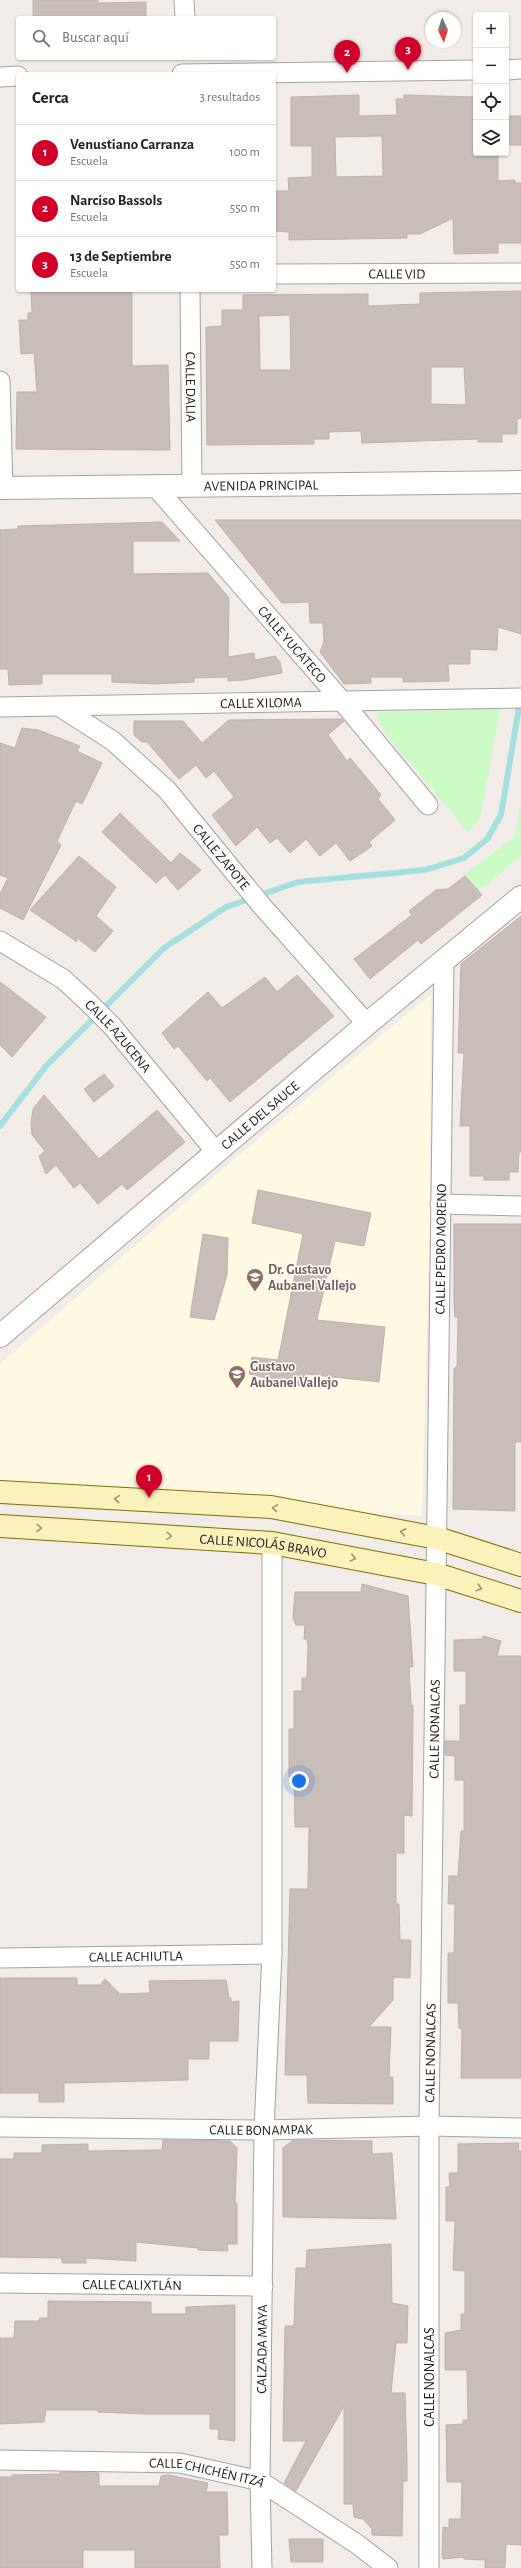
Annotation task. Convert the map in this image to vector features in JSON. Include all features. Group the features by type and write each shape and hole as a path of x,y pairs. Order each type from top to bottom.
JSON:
{"main road":[{"path":"0,1492 271,1507 437,1538 521,1565"},
{"name":"CALLE NICOLÁS BRAVO","path":"0,1526 272,1543 436,1574 521,1601"}],"street":[{"path":"184,0 185,16"},
{"path":"187,60 188,72"},
{"path":"509,70 521,69"},
{"path":"276,73 473,70"},
{"path":"0,77 16,76"},
{"name":"CALLE VID","path":"276,274 521,273"},
{"name":"CALLE DALIA","path":"190,292 192,485"},
{"path":"0,381 1,488"},
{"name":"AVENIDA PRINCIPAL","path":"1,488 154,485 521,482"},
{"name":"CALLE YUCATECO","path":"154,485 341,700 428,805"},
{"name":"CALLE XILOMA","path":"0,707 512,698"},
{"name":"CALLE ZAPOTE","path":"60,707 113,741 167,790 262,906 367,1024"},
{"name":"CALLE DEL SAUCE","path":"0,1336 367,1024 521,897"},
{"name":"CALLE AZUCENA","path":"0,941 63,979 88,1002 112,1026 216,1152"},
{"name":"CALLE PEDRO MORENO","path":"437,1538 444,961"},
{"path":"440,1204 521,1206"},
{"name":"CALLE NONALCAS","path":"429,2568 429,2126 437,1538"},
{"name":"CALZADA MAYA","path":"262,2568 260,2481 264,2130 272,1954 272,1543"},
{"name":"CALLE ACHIUTLA","path":"0,1958 272,1954"},
{"name":"CALLE BONAMPAK","path":"0,2127 264,2130 429,2126 521,2128"},
{"name":"CALLE CALIXTLÁN","path":"0,2283 263,2286"},
{"name":"CALLE CHICHÉN ITZÁ","path":"0,2460 180,2463 260,2481 358,2544 388,2568"}],"shaded area":[{"name":"Dr. Gustavo Aubanel Vallejo","path":"431,994 430,1221 422,1516 0,1485 0,1364 239,1155"}],"green space":[{"path":"500,709 480,820 468,832 385,733 375,712"},
{"path":"521,802 521,856 478,892 464,875 515,837"}],"building":[{"path":"33,0 98,0 98,3 146,2 146,16 33,16"},
{"path":"359,95 359,116 397,115 396,99 404,99 404,95 473,97 473,156 498,156 498,181 515,180 515,183 521,183 521,243 498,243 498,253 454,254 453,218 420,234 407,234 407,238 289,240 289,232 276,231 276,191 289,191 288,178 312,177 312,146 291,146 291,97","holes":["382,136 383,176 336,177 335,137"]},
{"path":"509,116 521,116 521,145 509,145"},
{"path":"521,291 521,418 517,419 517,434 502,434 502,442 478,442 478,439 362,443 361,431 329,432 329,439 314,439 314,444 207,445 206,327 222,326 222,310 243,310 243,295 368,294 368,306 420,304 420,293","holes":["290,315 291,370 260,370 259,316","431,367 464,367 466,405 431,404"]},
{"path":"31,292 132,292 132,366 168,365 170,450 16,449 17,392 37,392 34,353 21,354 19,320 28,320 28,313 32,313"},
{"path":"215,520 521,520 521,634 498,627 497,650 470,649 470,664 448,664 449,681 403,682 403,677 371,677 371,683 344,684 320,652 324,642 323,623 310,623 309,602 282,603"},
{"path":"162,522 180,541 133,541 133,574 208,573 229,598 228,657 254,653 255,660 275,656 280,662 282,673 244,680 228,681 228,677 194,678 194,682 154,684 112,682 112,674 42,674 42,684 9,685 8,669 0,669 0,530 18,529 18,526"},
{"path":"342,719 344,721 328,735 347,761 350,758 381,795 378,799 395,820 369,842 372,846 350,861 336,843 320,856 306,839 290,853 277,838 270,843 257,827 236,846 212,815 234,797 214,771 206,778 196,765 179,779 147,742 142,742 134,735 134,721 183,721 202,743 229,720"},
{"path":"22,728 38,730 80,746 77,751 102,763 82,804 76,801 57,841 61,845 23,920 0,908 0,894 8,878 0,875 0,743 15,748"},
{"path":"120,813 171,863 180,853 201,870 178,890 165,875 156,883 102,832"},
{"path":"79,856 116,887 96,916 113,931 95,952 76,937 77,942 30,910"},
{"path":"465,876 482,895 421,944 418,940 370,979 354,959 412,915 409,911 436,890 448,889"},
{"path":"521,916 521,1152 519,1152 518,1172 509,1172 509,1180 484,1180 484,1176 470,1176 470,1126 460,1126 464,1053 458,1053 461,964"},
{"path":"297,975 334,1016 230,1102 210,1078 207,1081 178,1046 174,1049 162,1033 208,992 222,1008 265,977 277,992"},
{"path":"0,982 46,1017 12,1057 0,1045"},
{"path":"104,1074 114,1086 94,1102 84,1089"},
{"path":"44,1095 99,1159 157,1110 185,1142 127,1190 122,1184 98,1204 80,1183 74,1188 56,1165 46,1174 39,1156 45,1151 32,1135 31,1123 33,1109"},
{"path":"258,1190 371,1213 364,1246 335,1241 317,1320 385,1327 379,1382 305,1374 302,1386 249,1374 252,1357 278,1360 303,1234 252,1223"},
{"path":"454,1224 521,1224 521,1442 515,1442 515,1511 453,1509 454,1368 457,1367 458,1317 455,1317 454,1303"},
{"path":"203,1234 228,1238 227,1275 214,1320 190,1317"},
{"path":"362,1584 408,1596 413,1667 409,1667 411,1705 413,1705 412,1816 404,1815 404,1853 396,1853 396,1904 399,1904 400,1940 411,1940 410,1978 393,1977 393,2000 369,2027 391,2027 389,2077 393,2077 393,2104 308,2103 307,2075 285,2075 290,1889 308,1889 309,1827 295,1827 294,1777 289,1777 289,1729 294,1729 294,1691 302,1691 302,1678 307,1678 308,1647 307,1639 304,1639 305,1625 296,1625 293,1618 295,1592 361,1592"},
{"path":"483,1636 501,1641 497,1656 521,1656 521,2078 461,2078 462,2029 459,2028 458,2003 448,2003 448,1953 454,1953 455,1904 448,1904 449,1876 458,1876 461,1831 464,1831 464,1780 455,1780 455,1756 445,1755 445,1741 460,1741 460,1705 466,1705 466,1671 454,1671 454,1640 483,1639"},
{"path":"0,1978 77,1978 77,1985 100,1985 105,1979 120,1994 150,1993 149,1981 226,1980 231,2002 239,2001 238,2041 209,2041 209,2059 188,2059 188,2080 64,2083 64,2102 39,2102 39,2093 0,2093"},
{"path":"163,2140 230,2141 237,2148 235,2203 237,2203 237,2244 227,2244 228,2251 198,2250 198,2248 136,2242 136,2261 86,2258 86,2263 62,2263 62,2258 0,2257 0,2159 14,2159 14,2153 42,2153 42,2145 88,2144 88,2151 162,2150"},
{"path":"293,2140 372,2141 372,2154 392,2153 396,2219 283,2217 283,2148"},
{"path":"519,2143 518,2151 521,2151 521,2545 506,2544 505,2568 485,2568 485,2560 464,2559 464,2557 443,2559 442,2556 443,2527 449,2528 449,2519 461,2519 462,2482 447,2482 446,2425 463,2424 463,2420 468,2420 467,2370 445,2370 445,2333 461,2330 461,2314 465,2314 465,2271 453,2270 455,2221 446,2221 446,2187 450,2187 449,2173 458,2173 458,2144"},
{"path":"391,2244 392,2303 408,2306 407,2343 396,2343 391,2393 405,2393 407,2481 403,2481 402,2536 372,2535 372,2529 363,2519 354,2517 353,2504 344,2504 344,2406 296,2491 284,2483 306,2441 283,2441 285,2326 294,2326 296,2268 306,2268 307,2250"},
{"path":"48,2301 151,2302 151,2314 186,2314 186,2307 235,2305 235,2441 218,2439 219,2429 210,2429 210,2414 145,2414 98,2412 98,2410 46,2410 44,2422 0,2424 0,2338 14,2338 15,2321 39,2321 40,2318 48,2318"},
{"path":"60,2472 99,2473 99,2486 159,2486 161,2476 168,2475 208,2483 206,2492 227,2492 228,2535 219,2535 220,2568 135,2568 135,2550 83,2550 83,2568 0,2568 0,2477 12,2477 12,2475 60,2474"},
{"path":"289,2539 323,2539 323,2562 291,2562"}],"waterway":[{"path":"0,1126 46,1066 164,948 226,907 298,882 425,870 464,858 487,839 501,815 520,701"}],"place":[{"name":"13 de Septiembre","path":"408,70"},
{"name":"Narciso Bassols","path":"347,73"},
{"name":"Dr. Gustavo Aubanel Vallejo","path":"255,1292"},
{"name":"Gustavo Aubanel Vallejo","path":"237,1389"},
{"name":"Venustiano Carranza","path":"149,1498"}]}
